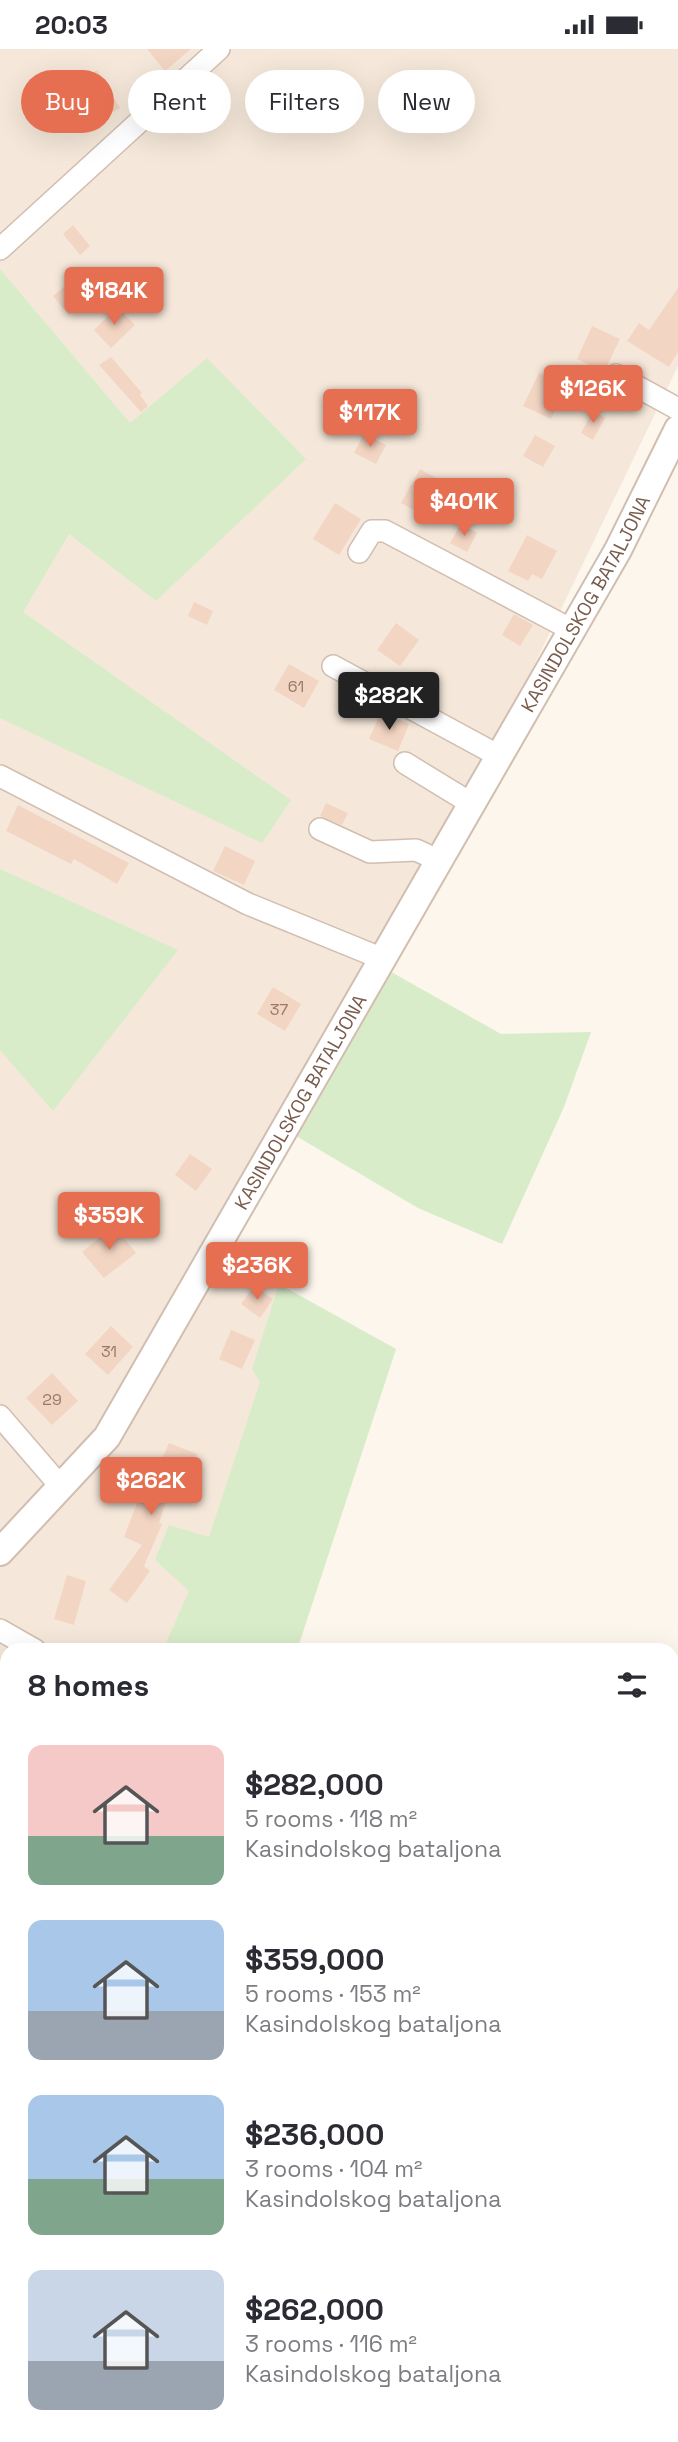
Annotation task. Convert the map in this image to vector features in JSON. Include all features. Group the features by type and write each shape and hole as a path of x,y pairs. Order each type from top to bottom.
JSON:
{"street":[{"path":"0,249 219,49"},
{"path":"617,375 678,409"},
{"name":"KASINDOLSKOG BATALJONA","path":"0,1552 107,1437 618,550 678,429"},
{"path":"359,552 372,531 385,531 572,629"},
{"path":"334,667 499,757"},
{"path":"405,762 472,804"},
{"path":"0,776 248,904 383,959"},
{"path":"320,829 370,852 416,850 440,861"},
{"path":"0,1416 62,1488"},
{"path":"0,1630 23,1643"}],"shaded area":[{"path":"0,49 678,49 678,366 440,861 291,1133 227,1258 396,1349 299,1643 0,1643"}],"green space":[{"path":"0,269 130,423 207,358 306,459 156,601 69,534 23,612 291,800 262,843 0,718"},
{"path":"0,869 178,950 53,1111 0,1050"},
{"path":"386,969 501,1034 591,1032 564,1107 502,1244 418,1208 291,1133"},
{"path":"279,1284 396,1349 299,1643 166,1643 189,1591 155,1560 169,1525 209,1537 260,1382 252,1369"}],"building":[{"path":"147,49 191,49 166,70"},
{"path":"114,98 120,108 114,111"},
{"path":"73,225 90,246 80,255 63,234"},
{"path":"72,280 88,298 69,315 53,296"},
{"path":"678,288 678,352 669,367 627,341 639,323 649,330"},
{"path":"117,307 135,325 111,348 94,330"},
{"path":"592,326 620,339 604,372 577,359"},
{"path":"111,357 142,393 140,395 148,406 141,412 99,365"},
{"path":"539,373 566,386 551,419 523,406"},
{"path":"593,411 605,418 593,440 581,433"},
{"path":"333,414 350,422 344,435 327,427"},
{"path":"364,434 386,445 376,464 354,453"},
{"path":"535,435 555,446 543,467 523,456"},
{"path":"420,469 452,487 434,521 401,503"},
{"path":"335,503 361,519 339,555 313,539"},
{"path":"461,524 477,533 467,552 450,543"},
{"path":"527,535 557,551 542,579 532,574 528,581 508,571"},
{"path":"194,602 213,611 207,625 188,616"},
{"path":"514,614 533,625 520,646 502,635"},
{"path":"396,623 419,640 400,666 377,650"},
{"path":"289,664 319,681 304,708 274,690"},
{"path":"381,712 409,724 398,751 369,739"},
{"path":"326,803 348,813 342,825 320,816"},
{"path":"18,805 129,863 117,884 74,859 71,864 6,831"},
{"path":"225,846 255,861 244,885 213,871"},
{"path":"273,987 301,1004 285,1031 257,1014"},
{"path":"190,1154 212,1169 196,1191 175,1175"},
{"path":"114,1226 136,1253 104,1278 82,1252"},
{"path":"254,1286 273,1299 260,1318 241,1304"},
{"path":"111,1326 133,1347 108,1375 85,1354"},
{"path":"231,1330 255,1340 242,1369 219,1359"},
{"path":"52,1373 78,1401 52,1425 26,1398"},
{"path":"169,1443 197,1454 186,1479 175,1474 159,1523 162,1524 144,1566 150,1571 127,1603 109,1590 142,1545 124,1537 147,1477 153,1479"},
{"path":"67,1575 86,1581 74,1625 54,1619"}]}
